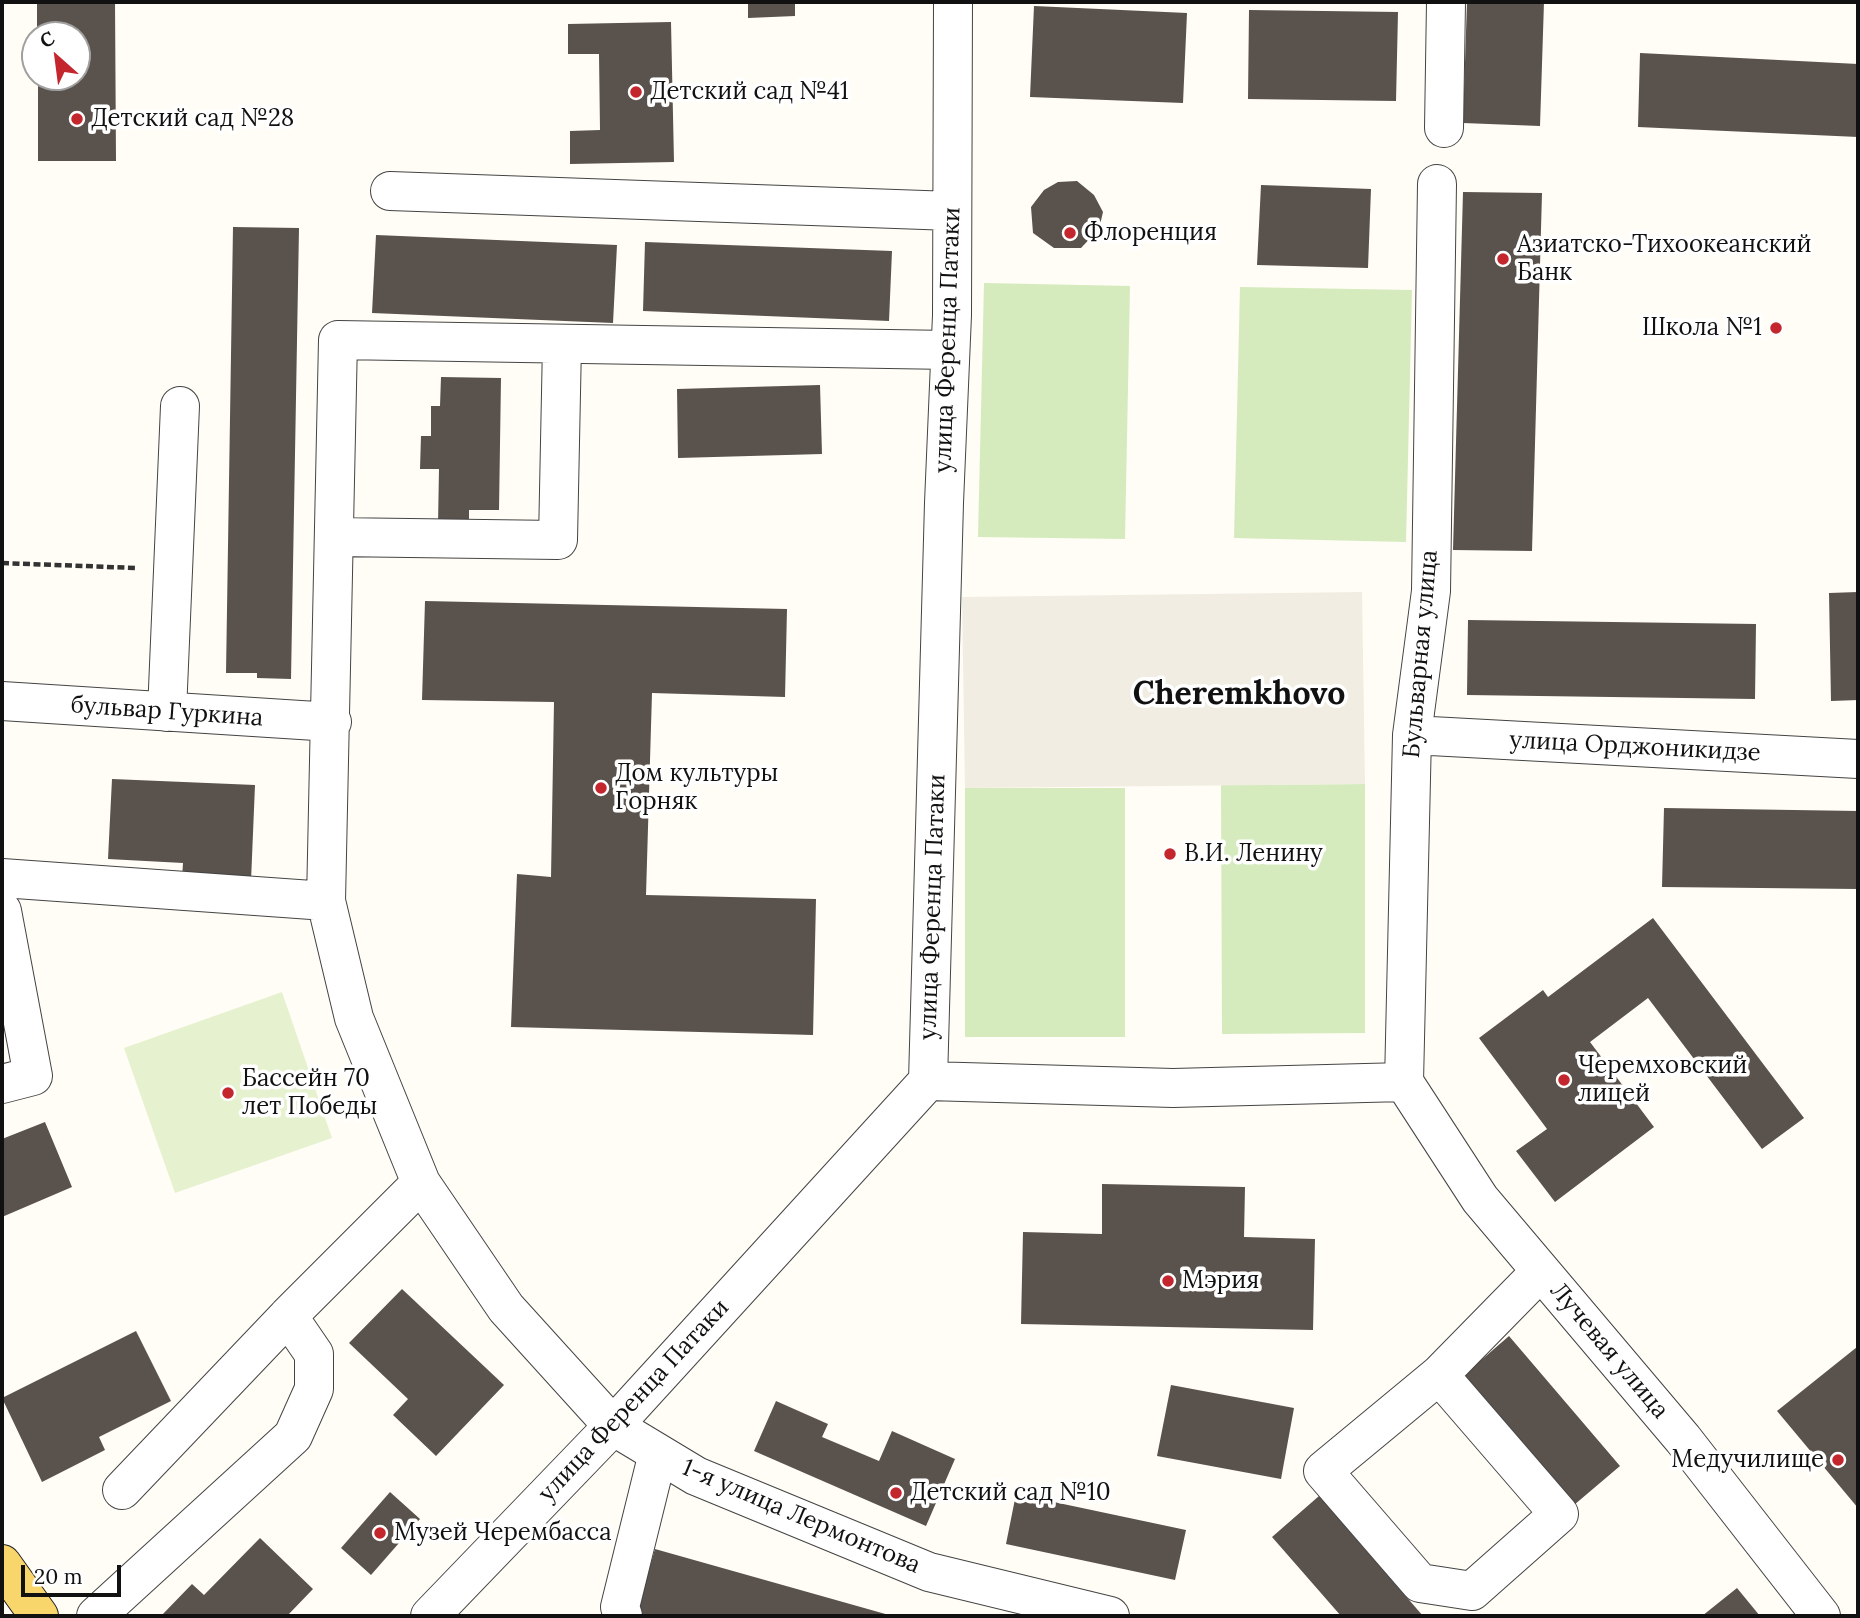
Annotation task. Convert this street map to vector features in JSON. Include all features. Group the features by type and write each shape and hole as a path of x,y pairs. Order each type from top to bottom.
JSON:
{"main road":[{"path":"5,1575 39,1616"}],"street":[{"name":"улица Ференца Патаки","path":"430,1616 613,1426 928,1081 950,350 953,2"},
{"path":"1444,128 1446,2"},
{"name":"Бульварная улица","path":"1404,1082 1412,735 1431,591 1437,184"},
{"path":"390,191 952,211"},
{"name":"1-я улица Лермонтова","path":"562,344 338,340 327,901 354,1018 421,1183 506,1308 613,1426 696,1476 929,1572 1110,1616"},
{"path":"335,537 558,540 562,344 950,350"},
{"path":"167,712 180,406"},
{"name":"бульвар Гуркина","path":"2,701 332,722"},
{"name":"улица Орджоникидзе","path":"1412,735 1858,758"},
{"path":"2,878 327,901"},
{"path":"2,911 33,1076 2,1084"},
{"path":"928,1081 1173,1088 1404,1082"},
{"name":"Лучевая улица","path":"1404,1082 1480,1199 1683,1439 1821,1616"},
{"path":"122,1490 288,1316 421,1183"},
{"path":"1439,1375 1559,1514 1472,1591 1420,1583 1323,1471 1439,1375 1541,1271"},
{"path":"96,1616 293,1436 314,1389 314,1354 288,1316"},
{"path":"623,1616 620,1607 658,1453"}],"path":[{"path":"2,563 173,570"}],"green space":[{"path":"984,283 1130,286 1125,539 978,537"},
{"path":"1240,287 1412,290 1406,542 1234,538"},
{"path":"1365,784 1365,1033 1222,1034 1221,785"},
{"path":"965,788 1125,788 1125,1037 965,1037"},
{"name":"Бассейн 70 лет Победы","path":"282,992 332,1138 175,1193 124,1048"}],"shaded area":[{"path":"1362,592 1365,784 965,788 962,597"}],"building":[{"name":"Детский сад №28","path":"37,2 115,2 116,161 38,161 38,91 91,91 91,21 37,21"},
{"path":"748,2 795,2 795,16 748,18"},
{"path":"1467,2 1544,2 1540,126 1463,123"},
{"path":"1034,6 1187,13 1183,103 1030,97"},
{"path":"1249,10 1398,12 1396,101 1248,99"},
{"name":"Детский сад №41","path":"671,22 674,162 570,164 570,131 600,130 599,54 568,54 568,24"},
{"path":"1640,53 1858,64 1858,137 1638,127"},
{"path":"1077,181 1094,195 1103,212 1099,229 1081,248 1054,248 1033,233 1031,207 1044,190 1058,182"},
{"path":"1261,185 1371,189 1368,268 1257,265"},
{"path":"1463,192 1542,193 1532,551 1453,550"},
{"path":"233,227 299,228 291,679 257,678 257,673 226,673"},
{"path":"376,235 617,245 613,323 372,313"},
{"path":"645,242 892,251 889,321 643,311"},
{"path":"441,377 501,378 499,510 469,510 469,526 438,525 439,469 420,469 421,436 431,436 431,406 440,406"},
{"path":"820,385 822,454 678,458 677,389"},
{"path":"1858,592 1858,700 1831,701 1829,593"},
{"name":"Дом культуры Горняк","path":"425,601 787,609 785,697 652,693 646,895 816,899 813,1035 511,1027 517,874 551,877 554,702 422,700"},
{"path":"1468,620 1756,624 1755,699 1467,695"},
{"path":"112,779 255,785 251,881 182,878 183,863 108,859"},
{"path":"1664,808 1858,811 1858,889 1662,887"},
{"name":"Черемховский лицей","path":"1653,918 1804,1118 1762,1149 1648,998 1590,1042 1654,1127 1555,1202 1516,1151 1547,1129 1479,1038 1543,990 1548,997"},
{"path":"45,1122 72,1187 2,1217 2,1139"},
{"name":"Мэрия","path":"1102,1184 1245,1187 1244,1237 1315,1239 1313,1330 1021,1324 1023,1232 1102,1234"},
{"path":"402,1289 504,1385 436,1456 393,1415 408,1399 349,1343"},
{"path":"136,1331 171,1401 99,1437 105,1450 42,1482 2,1398"},
{"path":"1509,1336 1620,1466 1574,1505 1464,1375"},
{"name":"Медучилище","path":"1857,1347 1858,1349 1858,1508 1777,1411"},
{"path":"1171,1385 1294,1408 1281,1479 1157,1456"},
{"name":"Детский сад №10","path":"776,1401 828,1424 822,1437 879,1461 892,1431 955,1459 926,1526 754,1451"},
{"name":"Музей Черембасса","path":"390,1492 420,1519 371,1575 341,1548"},
{"path":"1016,1494 1186,1530 1175,1580 1006,1544"},
{"path":"1319,1496 1423,1616 1341,1616 1272,1537"},
{"path":"260,1538 313,1589 287,1616 161,1616 192,1584 204,1595"},
{"path":"655,1549 889,1615 889,1616 636,1616"},
{"path":"1737,1588 1760,1616 1702,1616"}],"place":[{"name":"Детский сад №41","path":"636,92"},
{"name":"Детский сад №28","path":"77,119"},
{"name":"Флоренция","path":"1070,233"},
{"name":"Азиатско-Тихоокеанский Банк","path":"1503,259"},
{"name":"Школа №1","path":"1776,328"},
{"name":"Дом культуры Горняк","path":"601,788"},
{"name":"В.И. Ленину","path":"1170,854"},
{"name":"Черемховский лицей","path":"1564,1080"},
{"name":"Бассейн 70 лет Победы","path":"228,1093"},
{"name":"Мэрия","path":"1168,1281"},
{"name":"Медучилище","path":"1838,1460"},
{"name":"Детский сад №10","path":"896,1493"},
{"name":"Музей Черембасса","path":"380,1533"}],"district":[{"name":"Cheremkhovo","path":"1239,695"}]}
